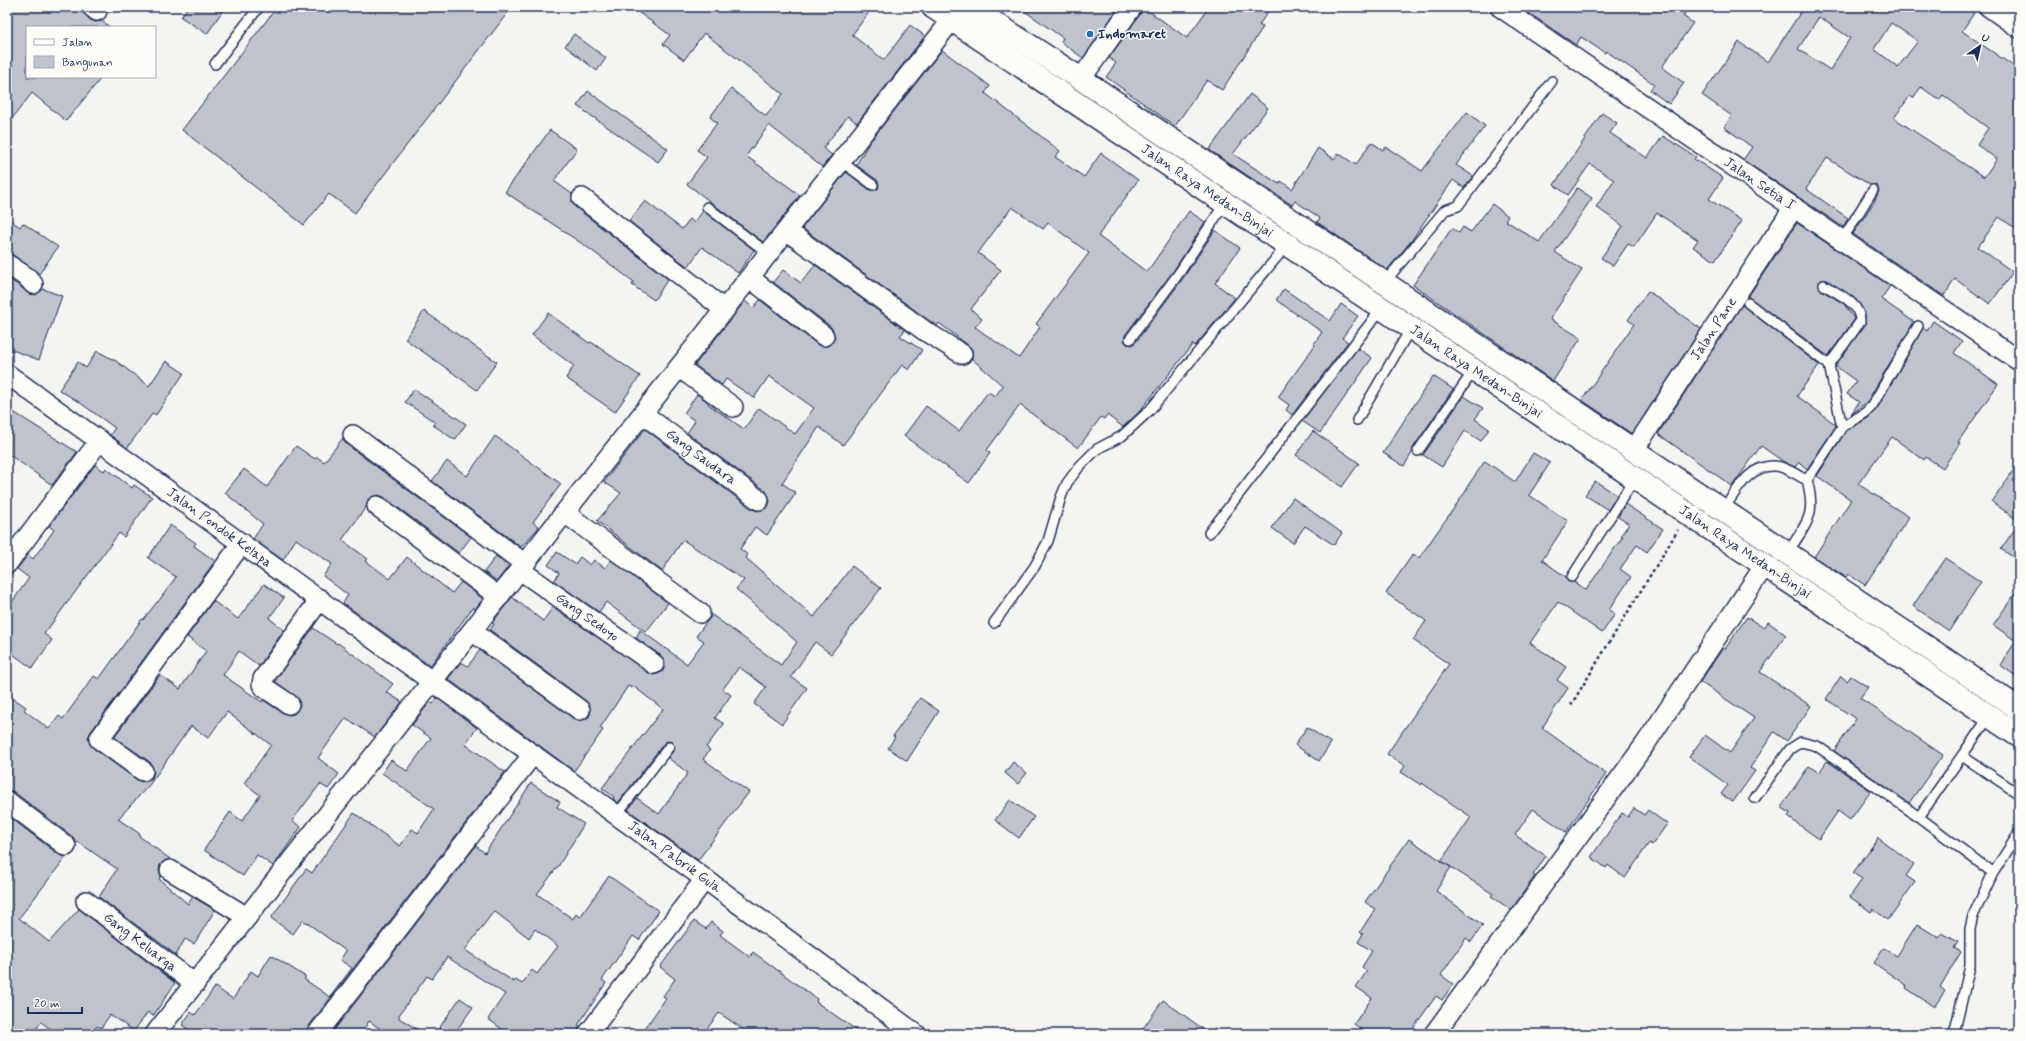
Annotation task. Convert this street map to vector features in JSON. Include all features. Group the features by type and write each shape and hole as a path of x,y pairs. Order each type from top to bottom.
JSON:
{"highway":[{"name":"Jalan Raya Medan-Binjai","path":"933,7 958,14 1225,203 2019,736"},
{"name":"Jalan Raya Medan-Binjai","path":"970,7 1081,79 2019,709"},
{"path":"1866,633 1878,614"}],"street":[{"path":"1081,79 1132,7"},
{"name":"Jalan Setia I","path":"1500,7 2019,361"},
{"path":"1989,7 2019,28"},
{"path":"155,1034 958,14"},
{"path":"582,198 725,310"},
{"name":"Jalan Pane","path":"1634,450 1794,207"},
{"path":"787,231 925,331 962,354"},
{"path":"7,264 28,278 33,284"},
{"path":"750,278 824,336"},
{"path":"680,368 733,407"},
{"name":"Jalan Pondok Kelapa","path":"7,374 433,681"},
{"name":"Gang Saudara","path":"643,414 759,500"},
{"name":"Gang Sedoyo","path":"353,435 523,567 654,664"},
{"path":"7,564 100,440"},
{"path":"376,506 499,597"},
{"path":"565,514 700,614"},
{"path":"143,771 99,739 242,543"},
{"path":"1434,1034 1646,743 1764,565"},
{"path":"289,704 265,688 262,684 263,679 320,599"},
{"path":"472,632 580,710"},
{"name":"Jalan Pabrik Gula","path":"433,681 706,879 916,1034"},
{"path":"317,1034 533,754"},
{"path":"7,801 66,846"},
{"path":"170,870 247,917"},
{"path":"588,1034 706,879"},
{"name":"Gang Keluarga","path":"86,901 195,984"}],"lane":[{"path":"215,64 260,7"},
{"path":"1384,283 1445,210 1458,206 1552,81"},
{"path":"842,162 872,185"},
{"path":"1842,240 1873,190"},
{"path":"1130,339 1179,273 1225,203"},
{"path":"707,207 769,254"},
{"path":"994,623 1035,566 1050,535 1061,497 1067,483 1079,467 1097,449 1122,436 1149,411 1287,245"},
{"path":"1824,285 1857,308 1860,314 1860,322 1829,366"},
{"path":"1748,303 1829,366 1842,427"},
{"path":"1209,533 1382,308"},
{"path":"1788,554 1811,516 1812,503 1807,480 1842,427 1865,414 1872,406 1918,326"},
{"path":"1357,420 1411,328"},
{"path":"1418,451 1474,370"},
{"path":"1723,510 1746,478 1761,467 1776,466 1807,480"},
{"path":"1572,577 1635,478"},
{"path":"1919,817 1990,717"},
{"path":"1755,798 1790,749 1801,742 1817,746 1919,817 1993,873"},
{"path":"617,814 669,747"},
{"path":"1962,756 2019,794"},
{"path":"1954,1034 1970,966 1970,929 1973,916 1993,873 2019,834"}],"path":[{"path":"1571,705 1688,514"}],"building":[{"path":"7,7 81,7 82,11 90,20 96,22 102,21 109,26 26,26 26,78 101,78 66,121 32,93 7,125"},
{"path":"188,7 225,7 207,34 181,17"},
{"path":"277,7 512,7 355,213 329,194 304,225 182,130"},
{"path":"631,7 873,7 852,35 884,60 910,25 925,36 857,123 848,116 823,148 832,155 822,167 769,125 746,156 800,195 763,242 687,184 707,157 697,150 717,123 710,117 731,89 766,116 783,94 704,33 684,60 663,44 670,35"},
{"path":"1019,7 1119,7 1083,58 1061,42 1063,38"},
{"path":"1143,7 1187,38 1209,7 1271,7 1259,25 1263,27 1222,90 1207,80 1175,126 1106,77 1116,63 1109,58 1141,13"},
{"path":"1520,7 1689,7 1683,16 1693,23 1662,67 1684,83 1669,104 1650,90 1654,84 1606,51 1605,53 1581,37 1576,45"},
{"path":"1804,7 1965,7 1974,13 1962,31 2019,70 2019,231 1999,217 1978,247 2013,272 1990,304 1955,279 1944,296 1853,234 1874,202 1879,191 1876,185 1870,185 1827,158 1806,189 1848,218 1843,227 1743,160 1752,147 1724,127 1732,116 1702,95 1739,42 1768,62","holes":["1819,17 1850,38 1830,70 1798,49","1891,23 1918,41 1898,67 1874,49","1921,87 1939,100 1943,95 1988,128 1977,145 1997,159 1984,177 1894,118 1910,96 1913,98"]},
{"path":"574,34 606,58 597,71 565,46"},
{"path":"942,50 990,86 985,93 1060,151 1055,157 1084,177 1101,153 1138,180 1098,236 1147,272 1189,211 1205,222 1174,270 1125,335 1124,341 1127,344 1132,345 1135,343 1184,277 1215,230 1240,248 1215,283 1235,298 1195,346 1193,344 1139,412 1123,427 1107,415 1104,419 1101,417 1078,448 1020,405 987,450 990,453 969,483 904,436 926,406 959,431 988,392 995,396 1003,386 972,359 972,349 968,345 939,323 937,326 931,322 802,228 846,172 870,190 878,189 879,185 877,180 856,165 869,143","holes":["1012,207 1043,229 1048,223 1089,253 1036,324 1040,327 1019,358 975,327 982,319 971,309 1001,270 978,253"]},
{"path":"588,91 668,149 658,162 577,106"},
{"path":"1250,94 1268,108 1233,154 1279,184 1281,181 1292,189 1318,148 1334,159 1338,153 1356,165 1371,142 1383,150 1386,147 1422,171 1467,112 1485,126 1456,165 1473,176 1464,188 1453,180 1411,241 1387,270 1317,222 1320,218 1295,201 1292,205 1209,150"},
{"path":"1602,113 1617,123 1610,133 1647,158 1663,136 1696,157 1694,159 1723,178 1709,199 1742,221 1715,261 1693,247 1698,240 1657,213 1634,247 1628,244 1613,266 1601,258 1623,226 1596,207 1614,180 1590,164 1568,195 1554,185"},
{"path":"550,130 577,149 554,181 572,194 572,202 575,207 668,279 654,300 632,285 634,282 587,247 505,192"},
{"path":"1577,188 1592,198 1555,252 1582,270 1550,319 1581,338 1553,381 1413,285 1452,228 1459,233 1463,227 1471,232 1492,204 1508,216 1505,220 1539,242"},
{"path":"645,201 682,229 690,219 694,223 703,211 754,250 738,273 702,247 688,267 629,221"},
{"path":"7,218 20,227 23,223 58,247 39,274 13,255 7,253"},
{"path":"1797,223 1890,286 1881,299 1914,322 1867,402 1851,414 1859,402 1847,394 1856,381 1835,366 1865,325 1865,313 1857,301 1827,280 1821,280 1819,282 1821,290 1844,304 1854,320 1828,356 1748,297"},
{"path":"815,265 905,330 900,336 922,350 909,370 902,365 843,445 819,427 782,483 796,493 767,535 755,527 740,549 748,555 746,558 814,617 852,566 881,588 831,654 815,642 791,677 807,688 782,724 754,704 766,687 739,667 723,689 731,695 715,718 724,724 706,747 710,750 703,759 749,792 698,860 628,810 637,798 659,814 688,773 668,758 675,748 672,742 667,741 664,743 618,803 613,799 614,797 602,788 663,709 633,686 632,688 628,686 600,728 603,730 574,771 448,679 461,662 468,666 480,650 574,719 579,721 589,717 591,711 586,701 490,630 494,624 492,623 512,597 543,621 553,607 653,675 663,671 665,665 664,660 660,655 636,638 640,630 687,664 704,641 696,636 712,615 781,665 797,642 736,589 744,580 683,540 662,571 597,521 621,493 604,482 645,429 752,509 758,511 768,507 770,501 766,491 687,433 695,421 684,413 697,394 709,403 708,404 744,429 759,408 795,434 814,408 769,376 754,398 726,379 722,385 695,365 745,301 753,308 760,300 818,345 828,346 832,343 835,337 831,327 773,282 783,270 801,283"},
{"path":"7,277 30,294 35,295 43,289 62,296 39,360 7,348"},
{"path":"1284,289 1330,321 1341,304 1358,316 1342,338 1348,342 1292,415 1286,410 1289,405 1278,397 1315,345 1314,344 1322,332 1276,300"},
{"path":"1648,291 1701,329 1632,434 1582,400 1634,324 1628,320"},
{"path":"1742,305 1819,365 1797,396 1836,426 1807,469 1799,462 1795,467 1784,462 1761,446 1732,486 1658,434"},
{"path":"424,311 497,362 477,390 405,339"},
{"path":"548,313 589,343 591,342 640,376 615,412 566,378 574,366 532,335"},
{"path":"1933,321 1962,341 1954,353 1998,384 1958,442 1960,443 1943,468 1926,457 1924,460 1892,437 1858,484 1909,517 1865,585 1848,574 1846,577 1814,557 1851,500 1817,476 1846,431 1868,418 1877,409 1923,328 1927,331"},
{"path":"1358,348 1372,358 1320,433 1302,421"},
{"path":"97,351 116,361 149,386 166,361 184,373 156,415 153,413 127,448 110,435 115,428 79,402 59,390 78,362 86,368"},
{"path":"1433,376 1453,389 1413,448 1412,453 1404,466 1383,453"},
{"path":"414,389 466,424 455,440 433,425 435,422 405,402"},
{"path":"1464,396 1483,408 1475,419 1489,429 1481,441 1465,431 1442,467 1423,455"},
{"path":"7,408 77,452 52,485 7,453"},
{"path":"1313,431 1359,463 1342,487 1296,455"},
{"path":"495,436 561,484 533,522 539,527 521,547 432,481 447,461 467,476"},
{"path":"343,438 346,444 471,537 459,553 384,497 378,495 368,499 366,507 342,540 368,559 366,561 390,579 407,557 452,593 461,582 483,599 475,609 473,607 430,666 343,603 348,595 323,576 332,564 296,539 283,560 253,539 263,524 225,493 244,469 267,487 296,446 315,459 317,457 324,462"},
{"path":"1533,453 1550,463 1529,495 1568,521 1542,560 1566,577 1569,582 1574,582 1586,590 1623,536 1621,535 1629,524 1618,517 1625,504 1663,529 1647,552 1637,545 1620,569 1631,577 1609,610 1615,614 1602,633 1558,602 1530,643 1566,667 1557,680 1568,688 1542,728 1606,774 1566,832 1533,809 1515,835 1546,856 1533,875 1535,876 1511,910 1491,896 1493,894 1441,861 1471,817 1422,783 1421,785 1401,772 1405,766 1387,754 1449,664 1413,640 1426,621 1386,593 1413,554 1419,558 1485,461 1515,482"},
{"path":"2019,462 2019,521 1992,502"},
{"path":"95,465 104,471 106,468 132,488 134,485 152,497 124,537 119,533 44,634 52,640 32,668 7,650 7,609 29,578 17,569 28,555 33,559 54,530 49,526"},
{"path":"1595,481 1617,495 1608,510 1585,495"},
{"path":"1293,498 1342,533 1334,545 1305,526 1293,543 1272,528"},
{"path":"2019,523 2019,561 2001,549"},
{"path":"170,525 196,543 194,546 215,561 90,733 88,738 93,748 137,780 142,782 152,778 154,772 150,762 114,737 160,675 180,689 206,651 187,637 213,601 238,619 264,584 284,598 269,618 284,630 259,666 239,651 223,675 262,702 263,700 283,713 289,715 294,714 300,705 299,699 276,682 276,679 313,628 337,644 338,643 393,684 386,692 402,702 375,737 346,718 318,758 339,774 328,789 320,784 292,821 301,827 273,866 257,855 243,876 204,850 230,812 242,821 260,795 244,783 271,745 227,712 208,738 191,726 150,784 118,819 140,834 139,836 170,859 164,861 160,865 159,870 161,876 159,879 188,904 193,897 215,910 194,944 185,939 176,955 99,897 117,869 78,842 76,843 73,837 14,792 7,790 7,694 26,707 24,710 49,729 59,716 63,719 94,676 99,679 142,619 143,620 158,602 176,577 148,558"},
{"path":"557,552 575,564 580,557 590,565 594,560 605,568 611,560 668,603 646,632 606,602 599,612 554,581 559,573 548,565"},
{"path":"496,556 508,567 497,581 484,572"},
{"path":"1945,558 1981,582 1949,631 1913,606"},
{"path":"2019,588 2019,678 2000,665 2016,641 1993,625"},
{"path":"1747,617 1764,628 1768,622 1786,635 1760,672 1811,706 1787,741 1774,732 1750,768 1755,771 1733,802 1721,794 1728,785 1689,757 1705,735 1730,753 1754,718 1700,682 1723,648 1725,649"},
{"path":"1841,676 1847,681 1851,676 1868,687 1860,698 1943,755 1909,803 1834,751 1856,719 1826,699"},
{"path":"437,698 477,728 465,744 505,772 308,1027 306,1034 195,1034 182,1025 191,1012 195,1015 215,987 233,999 251,971 258,976 271,955 306,977 304,979 330,997 352,968 340,960 346,951 303,920 293,934 271,918 306,869 312,873 354,813 400,846 412,829 418,833 434,809 382,773 391,760 407,771 431,738 412,725 430,702 433,704"},
{"path":"920,698 939,711 907,761 888,748 895,737 893,736"},
{"path":"1307,727 1331,743 1319,761 1295,745"},
{"path":"1827,761 1871,791 1850,820 1838,811 1819,839 1788,817 1790,813 1781,807 1809,766 1819,773"},
{"path":"1013,762 1027,773 1018,784 1005,773"},
{"path":"531,783 560,802 557,807 584,824 559,865 537,894 573,919 576,914 580,917 609,876 659,911 639,940 633,936 602,980 606,983 578,1025 580,1026 577,1034 509,1034 488,1019 505,994 447,957 432,979 427,976 399,1015 399,1018 425,1034 388,1034 369,1021 361,1034 331,1034 476,846 485,853","holes":["494,911 529,938 535,929 558,946 537,974 532,970 522,984 516,980 514,982 465,950"]},
{"path":"1010,800 1034,817 1019,838 995,820"},
{"path":"1634,808 1644,815 1648,810 1667,824 1652,845 1649,843 1625,878 1608,865 1606,868 1591,857 1622,813 1628,817"},
{"path":"7,815 59,855 66,857 19,918 49,942 79,909 175,983 153,1016 148,1012 134,1031 110,1015 101,1028 97,1026 91,1034 57,1034 41,1022 33,1034 7,1034"},
{"path":"1878,838 1914,864 1906,876 1915,882 1888,920 1873,909 1871,912 1850,897 1862,879 1853,873"},
{"path":"1409,839 1451,867 1436,891 1483,925 1471,942 1466,938 1441,975 1453,984 1442,1000 1436,996 1409,1034 1368,1034 1354,1024 1372,998 1356,987 1367,971 1362,967 1372,951 1358,942 1363,934 1360,932 1375,909 1365,902"},
{"path":"694,921 706,929 711,922 723,931 720,935 750,957 753,952 817,999 816,1002 862,1034 750,1034 719,1013 703,1034 641,1034 666,998 663,996 675,979 660,967"},
{"path":"1917,924 1939,938 1942,933 1958,942 1954,948 1961,952 1940,987 1945,991 1934,1007 1906,988 1907,986 1874,963 1884,948 1897,956"},
{"path":"460,998 473,1007 454,1034 435,1034"},
{"path":"1163,1000 1210,1034 1139,1034"}],"place":[{"name":"Indomaret","path":"1090,34"}]}
